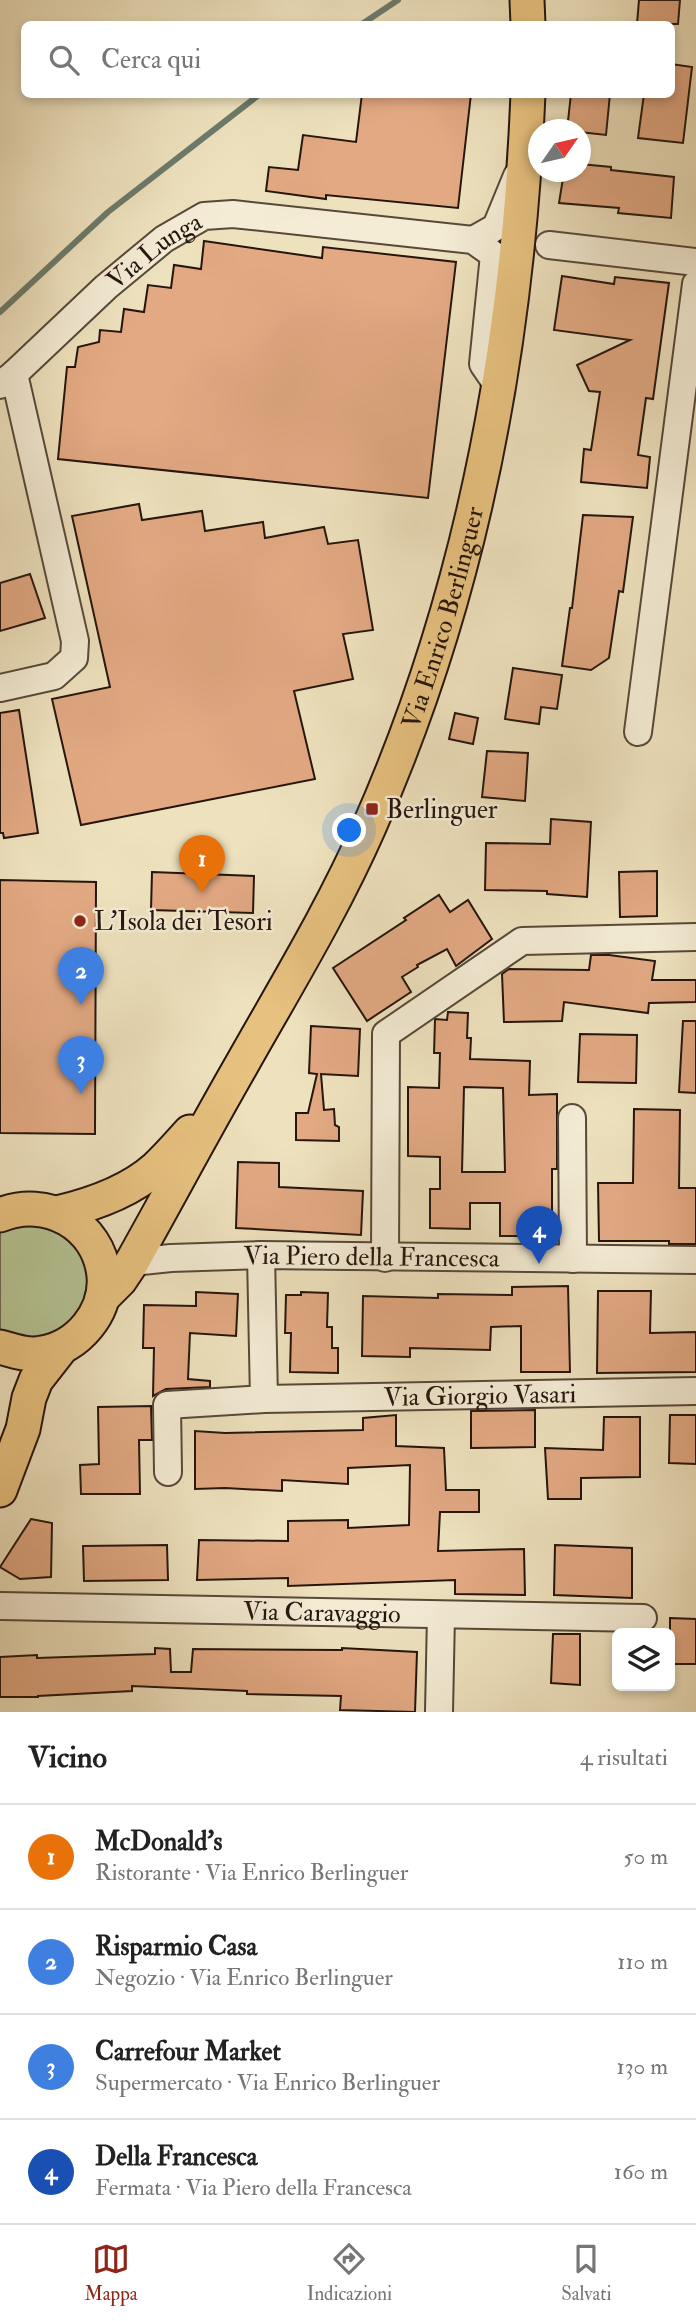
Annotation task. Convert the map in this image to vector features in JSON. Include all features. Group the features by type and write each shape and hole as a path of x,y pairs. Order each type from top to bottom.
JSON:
{"main road":[{"path":"527,0 528,21"},
{"name":"Via Enrico Berlinguer","path":"221,1100 328,912 369,828 402,750 433,664 472,520 498,386 514,276 526,154 528,98"},
{"path":"57,1213 84,1206 118,1192 154,1170 221,1100"},
{"path":"0,1347 20,1353 41,1354 61,1348 80,1336 94,1318 103,1298 132,1262 221,1100"},
{"path":"0,1215 36,1208 57,1213 75,1223 90,1238 100,1256 104,1277 103,1298"},
{"path":"0,1490 23,1429 29,1398 36,1380 61,1348"}],"street":[{"path":"498,386 483,364 494,256 472,240 496,227 526,154"},
{"name":"Via Lunga","path":"7,379 154,247 204,216 233,214 472,240"},
{"path":"549,245 696,262"},
{"path":"638,732 696,284"},
{"path":"0,688 54,676 74,658 75,641 7,379"},
{"path":"385,1258 386,1034 522,941 696,937"},
{"path":"572,1118 573,1259"},
{"path":"261,1255 264,1399"},
{"name":"Via Piero della Francesca","path":"132,1262 261,1255 696,1260"},
{"name":"Via Giorgio Vasari","path":"168,1472 167,1405 264,1399 696,1391"},
{"name":"Via Caravaggio","path":"0,1606 643,1618"},
{"path":"439,1712 441,1615"}],"green space":[{"path":"36,1216 84,1242 95,1296 58,1341 0,1338 0,1224"}],"building":[{"path":"639,0 680,0 678,24 675,24 675,21 637,21"},
{"path":"675,65 692,67 683,143 638,138 643,98 675,98"},
{"path":"362,98 471,98 458,208 326,195 326,199 266,191 269,167 298,170 303,135 356,142"},
{"path":"571,98 610,98 606,135 591,133 591,119 568,119"},
{"path":"591,165 674,177 671,218 618,213 619,208 559,203 562,182 591,182"},
{"path":"204,241 322,258 323,247 456,262 428,498 58,459 67,367 75,367 78,347 99,342 100,330 121,332 124,309 144,312 148,285 171,288 174,265 201,269"},
{"path":"562,276 614,284 615,277 669,283 653,399 646,398 638,455 650,457 647,488 581,482 584,449 591,450 600,392 589,391 577,365 630,340 554,330"},
{"path":"139,504 142,520 202,511 205,531 263,522 265,538 324,527 328,544 358,540 373,630 343,634 353,679 294,691 315,779 81,825 52,699 110,687 72,516"},
{"path":"583,515 633,517 623,592 619,591 609,658 591,670 562,666"},
{"path":"30,574 45,618 0,631 0,583"},
{"path":"513,668 562,675 557,709 541,707 539,724 505,719"},
{"path":"19,710 38,833 4,838 3,833 0,833 0,713"},
{"path":"455,713 478,718 473,744 449,739"},
{"path":"487,751 528,753 525,801 482,797"},
{"path":"551,819 591,822 587,897 547,894 547,891 485,890 486,843 550,844"},
{"path":"657,871 657,916 620,917 619,872"},
{"path":"152,872 254,876 253,913 151,910"},
{"path":"0,880 96,882 95,1134 0,1133"},
{"path":"439,895 450,912 468,900 492,939 456,966 447,949 417,965 418,967 402,977 411,992 367,1021 333,968"},
{"path":"591,955 655,961 652,980 696,980 696,1002 649,1003 648,1013 564,1002 562,1021 504,1022 502,974 509,969 589,970"},
{"path":"448,1012 468,1013 470,1059 530,1061 529,1095 557,1094 557,1169 552,1169 552,1236 500,1236 500,1203 470,1203 470,1229 430,1228 430,1189 440,1189 440,1157 408,1156 408,1087 439,1088 440,1053 434,1053 435,1019 447,1020","holes":["464,1087 503,1088 505,1172 462,1172"]},
{"path":"683,1021 696,1021 696,1093 679,1092"},
{"path":"311,1026 360,1029 358,1076 321,1074 324,1110 334,1109 335,1125 339,1127 339,1141 296,1140 296,1113 308,1113 317,1074 309,1073"},
{"path":"580,1034 637,1035 636,1083 578,1082"},
{"path":"634,1109 680,1110 679,1188 696,1188 696,1244 669,1244 669,1241 599,1241 598,1183 633,1183"},
{"path":"238,1162 279,1163 279,1187 363,1191 361,1235 236,1228"},
{"path":"568,1286 570,1372 521,1372 521,1326 491,1327 490,1350 410,1348 410,1357 362,1356 363,1296 438,1298 438,1294 512,1295 512,1287"},
{"path":"598,1291 651,1291 650,1333 696,1332 696,1372 597,1373"},
{"path":"196,1292 238,1294 236,1336 190,1333 188,1379 210,1381 210,1387 166,1389 153,1396 154,1348 143,1348 144,1305 196,1306"},
{"path":"301,1292 328,1293 327,1327 332,1327 332,1348 338,1348 338,1373 290,1372 291,1333 285,1333 286,1295 301,1295"},
{"path":"151,1406 152,1440 139,1440 140,1494 81,1494 80,1465 99,1464 98,1407"},
{"path":"535,1410 535,1447 471,1448 471,1411"},
{"path":"396,1415 396,1446 444,1448 446,1490 479,1490 479,1512 440,1512 438,1551 524,1549 525,1595 455,1594 455,1580 288,1586 288,1578 197,1580 199,1540 288,1541 288,1521 348,1520 348,1528 409,1525 410,1465 348,1468 348,1484 282,1480 282,1491 195,1489 195,1431 225,1433 363,1430 363,1418"},
{"path":"670,1415 696,1415 696,1464 669,1463"},
{"path":"604,1417 640,1417 640,1477 581,1478 581,1499 548,1499 545,1448 603,1450"},
{"path":"31,1519 52,1523 51,1577 20,1579 0,1567"},
{"path":"167,1545 168,1580 84,1581 83,1546"},
{"path":"555,1545 632,1548 632,1598 554,1595"},
{"path":"670,1618 696,1619 696,1664 675,1664 675,1628 670,1628"},
{"path":"553,1634 580,1634 580,1685 551,1683"},
{"path":"155,1648 170,1649 171,1672 191,1672 193,1649 342,1648 417,1652 415,1712 340,1710 341,1696 247,1694 247,1691 132,1686 132,1691 0,1697 0,1657 155,1654"}],"waterway":[{"path":"366,21 398,0"},
{"path":"0,312 108,212 255,98"}],"place":[{"name":"Berlinguer","path":"372,809"},
{"name":"McDonald's","path":"202,893"},
{"name":"L'Isola dei Tesori","path":"80,921"},
{"name":"Risparmio Casa","path":"81,1005"},
{"name":"Carrefour Market","path":"81,1094"},
{"name":"Della Francesca","path":"539,1264"}]}
